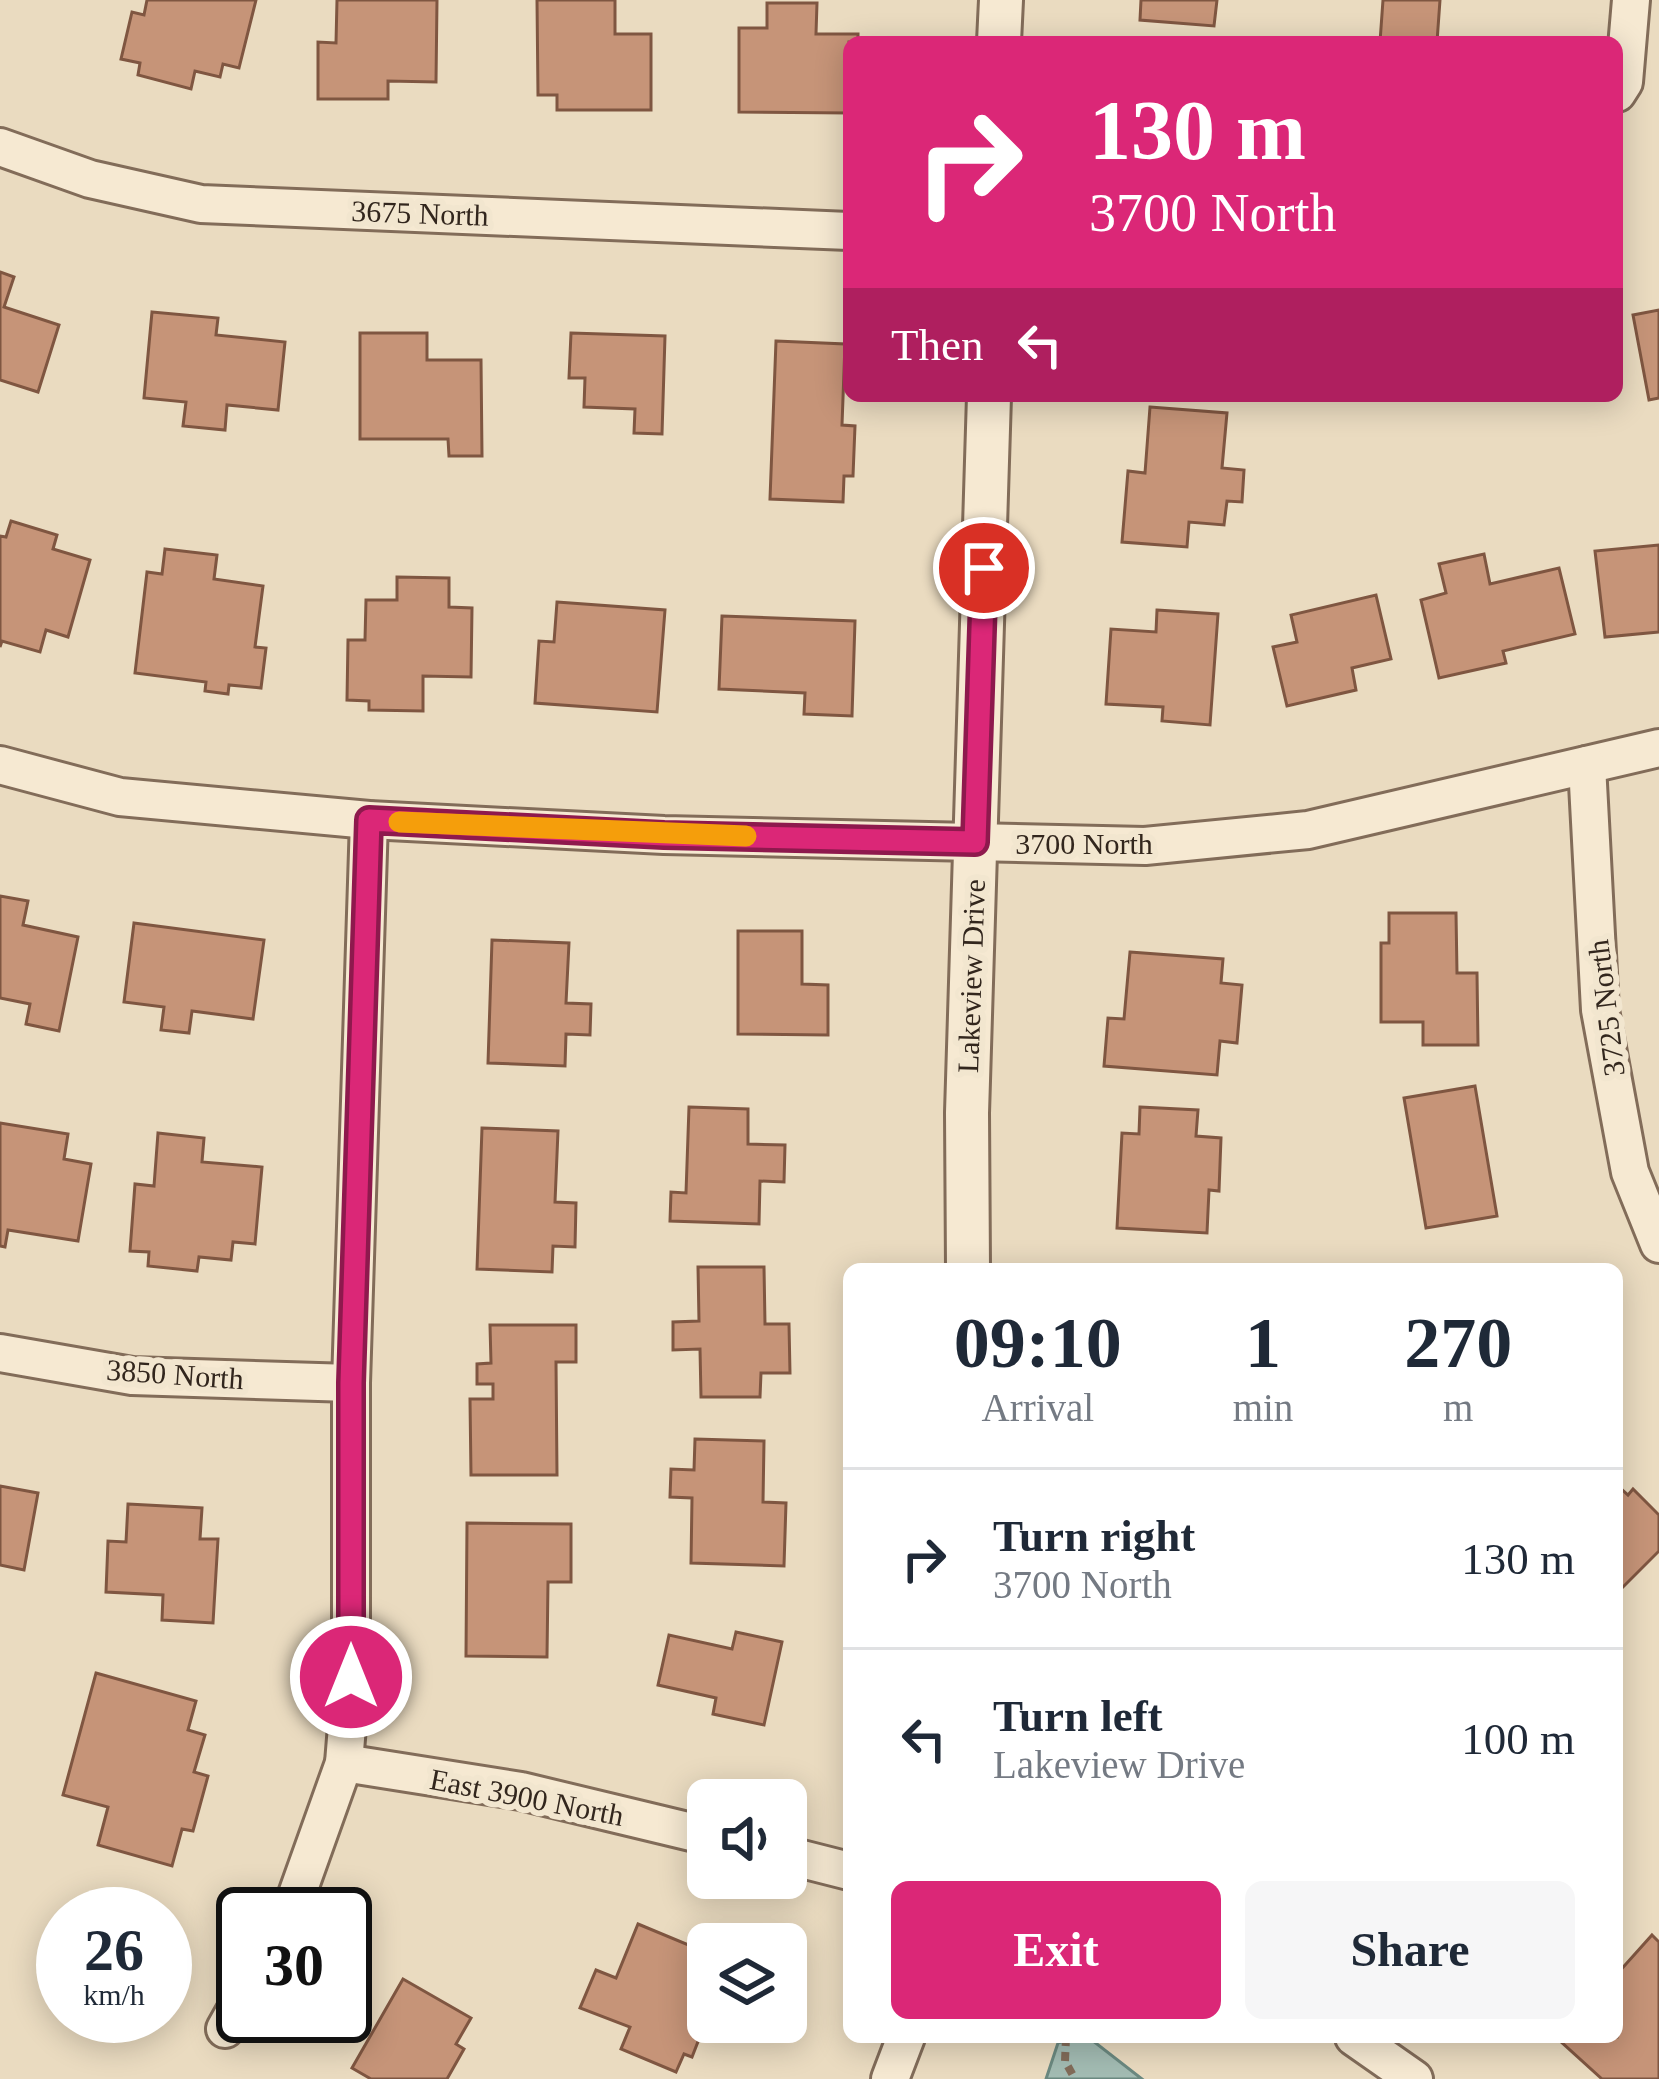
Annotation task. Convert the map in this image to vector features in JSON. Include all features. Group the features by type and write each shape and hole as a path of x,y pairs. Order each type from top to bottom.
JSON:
{"street":[{"path":"1000,36 1001,0"},
{"path":"1623,84 1631,0"},
{"name":"3675 North","path":"0,147 90,179 201,204 843,231"},
{"name":"Lakeview Drive","path":"968,1263 967,1114 989,402"},
{"name":"3700 North","path":"0,765 120,797 369,820 664,835 1145,846 1308,830 1659,748"},
{"name":"3725 North","path":"1587,765 1600,1010 1630,1172 1659,1244"},
{"path":"300,1887 344,1762 351,1677 351,1383 369,820"},
{"name":"3850 North","path":"0,1353 132,1376 351,1383"},
{"name":"East 3900 North","path":"344,1762 521,1792 687,1831"},
{"path":"807,1860 843,1869"},
{"path":"890,2079 904,2043"},
{"path":"1363,2043 1414,2079"}],"path":[{"path":"1066,2043 1065,2061 1075,2079"}],"water":[{"path":"1058,2043 1096,2043 1142,2079 1046,2079"}],"building":[{"path":"147,0 256,0 239,68 223,64 220,77 195,71 191,89 138,75 140,63 121,59 132,12 144,15"},
{"path":"337,0 437,0 436,82 388,81 388,99 318,99 318,42 336,43"},
{"path":"537,0 615,0 615,34 651,34 651,110 557,110 557,95 538,95"},
{"path":"1141,0 1217,0 1214,26 1140,20"},
{"path":"1383,0 1440,0 1437,36 1380,36"},
{"path":"767,3 817,3 816,34 858,34 843,36 843,113 739,112 739,28 767,28"},
{"path":"0,272 14,277 4,307 59,325 38,392 0,380"},
{"path":"1659,310 1659,398 1649,400 1633,315"},
{"path":"152,312 218,318 216,335 285,342 278,410 227,405 225,430 183,426 186,402 144,398"},
{"path":"360,333 427,333 427,360 481,360 482,456 449,456 448,439 360,439"},
{"path":"571,333 665,336 662,434 634,433 635,409 584,407 585,378 569,378"},
{"path":"776,341 843,344 842,425 855,426 853,476 844,476 843,502 770,499"},
{"path":"1150,407 1227,413 1222,468 1244,470 1242,502 1227,501 1224,525 1189,522 1187,547 1122,542 1128,471 1145,473"},
{"path":"11,521 57,535 53,549 90,560 68,637 46,630 40,652 2,641 0,647 0,536 6,537"},
{"path":"1659,545 1659,632 1605,637 1595,551"},
{"path":"165,549 217,555 214,579 263,586 255,647 266,648 261,688 229,685 228,694 205,691 206,682 135,673 147,572 162,574"},
{"path":"1484,554 1490,584 1559,568 1575,634 1503,651 1506,663 1439,678 1421,600 1446,593 1439,564"},
{"path":"397,577 449,578 449,607 472,608 471,677 423,676 423,711 369,710 369,701 347,700 348,640 365,640 366,600 397,600"},
{"path":"1376,595 1391,659 1352,668 1356,690 1287,706 1273,647 1297,642 1291,615"},
{"path":"557,602 665,610 657,712 535,703 539,641 554,642"},
{"path":"1157,610 1218,614 1210,725 1162,721 1163,707 1106,704 1111,629 1156,632"},
{"path":"722,616 855,621 852,716 804,714 805,693 719,689"},
{"path":"0,896 28,901 23,925 78,937 59,1031 26,1024 30,1004 0,998"},
{"path":"1389,913 1456,913 1457,973 1477,973 1478,1045 1423,1045 1423,1022 1381,1022 1381,943 1389,943"},
{"path":"134,923 264,940 253,1019 192,1011 189,1033 161,1030 164,1007 124,1002"},
{"path":"738,931 802,931 802,984 828,985 828,1035 738,1034"},
{"path":"492,940 569,943 566,1003 591,1004 590,1035 566,1034 565,1066 488,1063"},
{"path":"1130,952 1223,959 1221,983 1242,985 1237,1043 1220,1041 1217,1075 1104,1066 1108,1018 1124,1019"},
{"path":"1475,1086 1497,1216 1426,1228 1404,1098"},
{"path":"689,1107 748,1109 748,1144 785,1145 784,1182 760,1181 759,1224 670,1221 671,1192 686,1193"},
{"path":"1140,1107 1198,1110 1196,1136 1221,1138 1219,1191 1209,1190 1207,1233 1117,1228 1122,1133 1139,1134"},
{"path":"0,1123 68,1134 64,1159 91,1164 78,1241 8,1230 5,1247 0,1246"},
{"path":"482,1128 558,1131 555,1202 576,1203 575,1247 553,1246 552,1272 477,1269"},
{"path":"158,1133 204,1138 202,1162 262,1167 255,1244 233,1242 231,1260 199,1257 197,1271 148,1266 149,1252 130,1251 135,1184 154,1186"},
{"path":"698,1267 764,1267 765,1324 789,1324 790,1373 761,1373 760,1397 701,1397 700,1349 673,1350 673,1322 699,1321"},
{"path":"490,1325 576,1325 576,1362 556,1362 557,1475 471,1475 470,1399 493,1399 493,1384 477,1384 477,1364 491,1363"},
{"path":"695,1439 764,1441 763,1502 786,1503 784,1566 691,1563 692,1498 670,1497 671,1469 694,1470"},
{"path":"0,1486 38,1493 24,1570 0,1565"},
{"path":"1633,1489 1659,1515 1659,1551 1623,1587 1623,1490 1628,1495"},
{"path":"128,1504 202,1508 200,1539 218,1539 213,1623 162,1620 163,1595 106,1592 108,1541 126,1542"},
{"path":"467,1523 571,1524 571,1582 548,1582 547,1657 466,1656"},
{"path":"736,1632 782,1642 764,1725 713,1714 716,1698 658,1685 669,1635 732,1649"},
{"path":"96,1673 196,1701 188,1730 205,1735 194,1772 208,1776 193,1831 182,1829 172,1866 98,1845 108,1807 63,1795"},
{"path":"638,1924 687,1944 687,2043 697,2043 692,2057 684,2054 676,2072 621,2049 630,2027 580,2008 596,1970 616,1978"},
{"path":"1652,1935 1659,1942 1659,2079 1602,2079 1562,2043 1623,2043 1623,1967"},
{"path":"403,1979 471,2018 456,2044 464,2049 447,2079 371,2079 352,2068 366,2043 372,2043 372,2033"}],"slow traffic":[{"path":"399,822 746,836"}],"route":[{"path":"351,1677 351,1383 369,820 664,835 975,842 984,568"}]}
